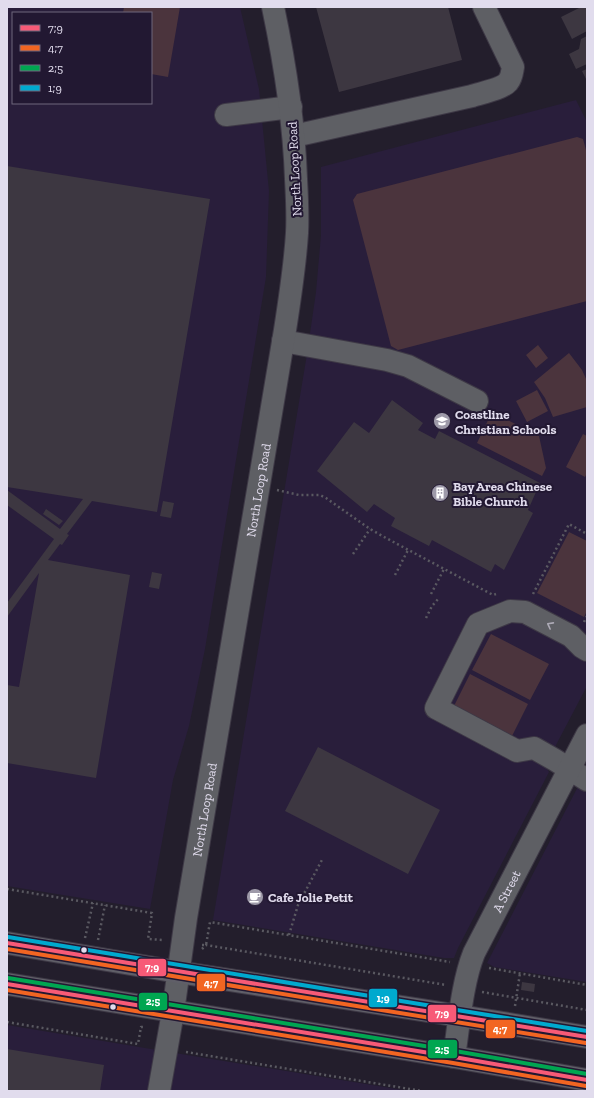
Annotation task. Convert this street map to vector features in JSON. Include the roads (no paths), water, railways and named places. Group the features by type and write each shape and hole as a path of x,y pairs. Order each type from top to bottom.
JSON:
{"main road":[{"path":"7,943 178,972 587,1037"},
{"path":"7,984 171,1022 454,1057 587,1080"}],"street":[{"name":"North Loop Road","path":"159,1091 178,972 191,946 259,485 292,280 297,232 294,136 291,106 273,7"},
{"path":"294,136 472,96 497,88 507,83 511,76 513,67 484,7"},
{"path":"226,115 291,106"},
{"path":"283,341 387,360 408,366 477,401"},
{"path":"578,775 534,748 517,751 436,708 478,624 510,611 525,612 571,636 587,650"},
{"name":"A Street","path":"454,1057 464,988 469,965 477,947 578,775 587,735"}],"place":[{"name":"Coastline Christian Schools","path":"442,421"},
{"name":"Bay Area Chinese Bible Church","path":"440,493"},
{"name":"Cafe Jolie Petit","path":"255,897"}]}
